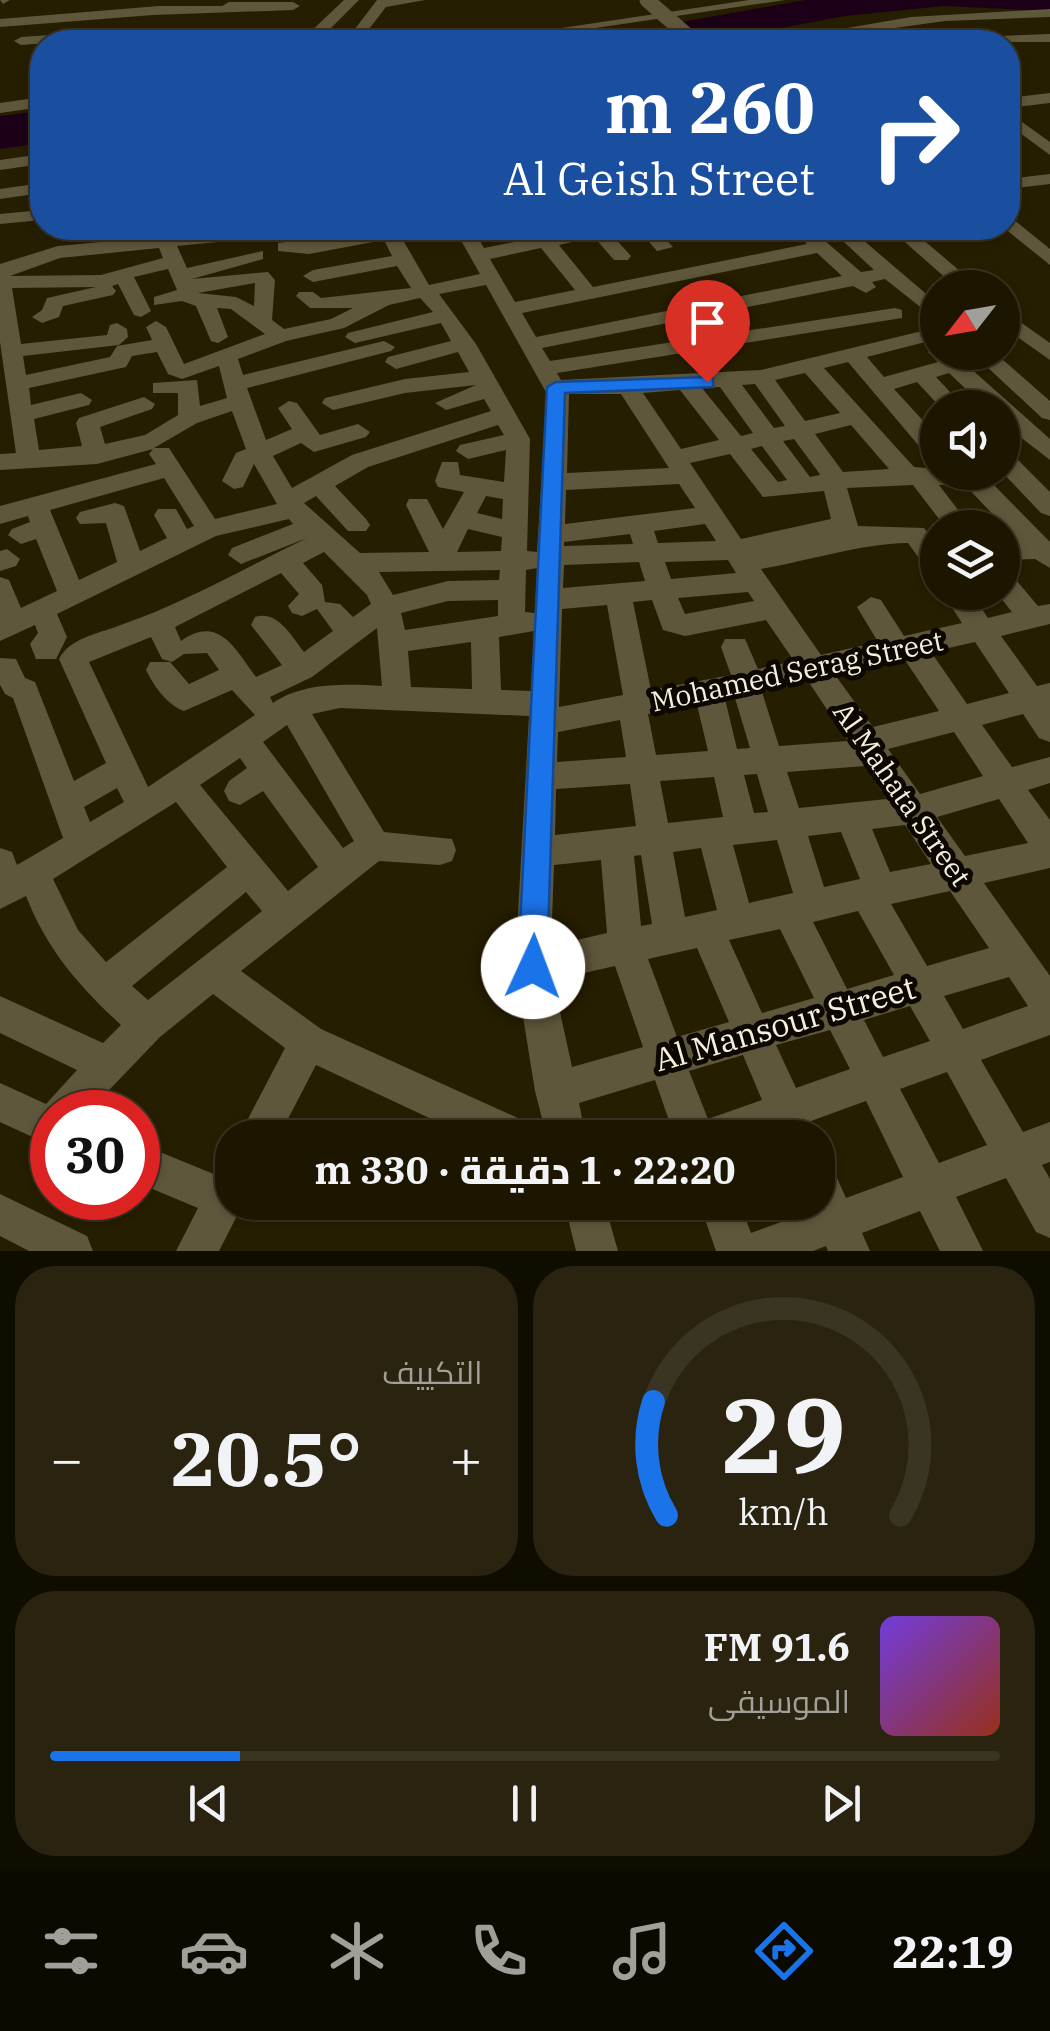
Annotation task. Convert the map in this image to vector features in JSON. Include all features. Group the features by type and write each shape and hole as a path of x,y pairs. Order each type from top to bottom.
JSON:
{"street":[{"path":"3,0 1,10 27,26 56,27"},
{"path":"0,36 27,26 56,27 125,19 141,0"},
{"path":"342,30 366,0"},
{"path":"361,30 383,1 418,0"},
{"path":"632,0 650,18"},
{"path":"647,0 681,30"},
{"path":"562,30 650,18 697,5 778,0"},
{"path":"314,20 349,2"},
{"path":"0,22 56,27 125,19 159,10 299,6"},
{"path":"269,30 299,6"},
{"path":"185,9 202,8"},
{"path":"189,30 202,8"},
{"path":"319,30 330,12"},
{"path":"867,30 968,13 1050,13"},
{"path":"1020,39 1050,38"},
{"path":"1020,42 1042,54"},
{"path":"1020,110 1050,98"},
{"path":"0,108 30,104"},
{"path":"1020,115 1050,116"},
{"path":"1020,124 1046,144"},
{"path":"1020,145 1046,144"},
{"path":"0,165 30,161"},
{"path":"1020,165 1050,163"},
{"path":"1020,183 1050,179"},
{"path":"1020,185 1050,204"},
{"path":"0,194 30,190"},
{"path":"6,219 7,244"},
{"path":"1020,232 1050,259"},
{"path":"58,240 58,252"},
{"path":"161,301 187,282 274,240"},
{"path":"471,240 532,344 553,391 555,482 533,967 562,1120"},
{"path":"480,254 529,240"},
{"path":"554,240 588,293"},
{"path":"611,240 622,256"},
{"path":"657,240 664,247"},
{"path":"511,309 808,240"},
{"path":"813,240 895,314 920,345"},
{"path":"851,240 920,300"},
{"path":"914,240 949,270"},
{"path":"285,248 395,241"},
{"path":"264,290 359,274 395,241"},
{"path":"395,241 415,281 447,315 512,427 517,511 513,590 498,625 487,701"},
{"path":"9,360 118,337 114,281 102,248"},
{"path":"2,283 58,252 102,248 236,303 263,319 280,336"},
{"path":"187,282 256,255"},
{"path":"532,344 888,273"},
{"path":"2,283 187,282 261,276 263,319"},
{"path":"239,398 281,399 386,332 426,290 495,277"},
{"path":"236,303 240,278"},
{"path":"42,317 52,314 52,303 85,305 114,281"},
{"path":"114,281 154,328 178,371 222,348 338,324 465,344"},
{"path":"183,315 187,282"},
{"path":"187,282 222,348 259,450 298,529 312,600 316,608 353,634"},
{"path":"2,283 14,414 9,463 97,456 155,439 189,418 239,398 309,378"},
{"path":"302,286 312,304 332,296 386,332 447,315"},
{"path":"517,511 470,502 446,481 459,460 512,427 553,391 895,314"},
{"path":"9,360 119,367 124,351 154,328"},
{"path":"1020,329 1047,349"},
{"path":"553,391 761,377 882,347 920,355"},
{"path":"882,347 920,355"},
{"path":"853,355 901,411 920,423"},
{"path":"879,386 920,363"},
{"path":"810,366 944,510"},
{"path":"947,370 973,390"},
{"path":"1001,370 1050,413"},
{"path":"391,643 498,625 618,594 660,590 744,564 848,546 835,481 761,377"},
{"path":"728,381 768,437 796,490"},
{"path":"446,403 486,384"},
{"path":"31,640 85,649 253,575 298,529 318,484 360,461 394,417 486,384"},
{"path":"686,384 767,487 796,490 835,481 878,486 920,474"},
{"path":"97,456 87,423 152,396 188,385 189,418"},
{"name":"Al Mahata Street","path":"628,388 678,468 912,810 956,873 1030,964 1050,1007"},
{"path":"1020,397 1028,394"},
{"path":"14,414 136,395 152,396"},
{"path":"152,396 155,439 169,469 209,529"},
{"path":"281,399 314,444 346,436"},
{"path":"360,461 332,407 394,417 512,427"},
{"path":"555,482 678,468 733,445 901,411"},
{"path":"1020,428 1046,449"},
{"path":"234,481 240,462 304,432"},
{"path":"1020,454 1046,449"},
{"path":"0,515 34,522 169,469"},
{"path":"1020,473 1044,494"},
{"path":"318,484 358,524"},
{"path":"986,490 1046,554"},
{"path":"996,500 1044,494"},
{"path":"470,502 517,511"},
{"path":"442,556 470,502"},
{"path":"418,505 442,556"},
{"path":"89,518 116,512 132,568"},
{"path":"167,515 182,543"},
{"path":"357,563 442,556 514,560 639,524 710,515"},
{"path":"34,522 74,605"},
{"path":"639,524 670,617 679,625 773,608"},
{"path":"82,844 25,690 15,686 31,640 102,584 209,529 298,529 357,563 386,608 397,698"},
{"path":"845,530 915,534 920,541"},
{"path":"549,550 649,553 744,564"},
{"path":"1020,552 1046,554"},
{"path":"102,584 114,609"},
{"path":"0,588 31,640 124,769 142,808"},
{"path":"147,1024 70,953 46,911 11,879 82,844 179,783 242,737 262,697 386,608 448,591 513,590"},
{"path":"618,594 654,839 705,929 790,1120"},
{"path":"1020,598 1043,621"},
{"path":"533,967 1050,850 960,718 871,607"},
{"path":"169,610 184,699 262,697"},
{"path":"967,610 980,631 1040,697 1050,729"},
{"name":"Mohamed Serag Street","path":"262,697 487,701 544,713 636,705 1043,621"},
{"path":"265,625 302,669"},
{"path":"175,656 214,640 375,846"},
{"path":"735,648 788,824 801,908 839,1009 962,1251"},
{"path":"705,929 727,831 726,763 708,691"},
{"path":"542,777 768,760 869,747 1040,697"},
{"path":"242,737 340,871"},
{"path":"66,801 124,769"},
{"path":"537,852 912,810 1050,770"},
{"path":"240,791 266,771"},
{"path":"179,783 283,911"},
{"path":"851,817 874,891 918,986 955,1050 1032,1148 1050,1218"},
{"path":"616,844 626,947 689,1120"},
{"path":"83,1090 147,1024 210,971 283,911 375,846 440,850"},
{"path":"105,985 249,869"},
{"name":"Al Mansour Street","path":"554,1091 918,986 1030,964"},
{"path":"210,971 308,1042 478,1120"},
{"path":"0,1014 106,1064"},
{"path":"799,1120 874,1079 1050,1016"},
{"path":"267,1120 308,1042"},
{"path":"0,1102 30,1113"},
{"path":"758,1251 842,1236 929,1187 1032,1148"},
{"path":"160,1170 215,1187"},
{"path":"0,1215 72,1251"},
{"path":"197,1251 215,1216"},
{"path":"589,1220 597,1251"},
{"path":"725,1220 736,1251"}],"shaded area":[{"path":"805,0 1050,0 1050,11 944,6 845,16 770,30 677,30 670,24"},
{"path":"30,112 30,145 0,149 0,116"}],"route":[{"path":"533,967 548,556 558,418 556,387 628,388 707,382"}]}
